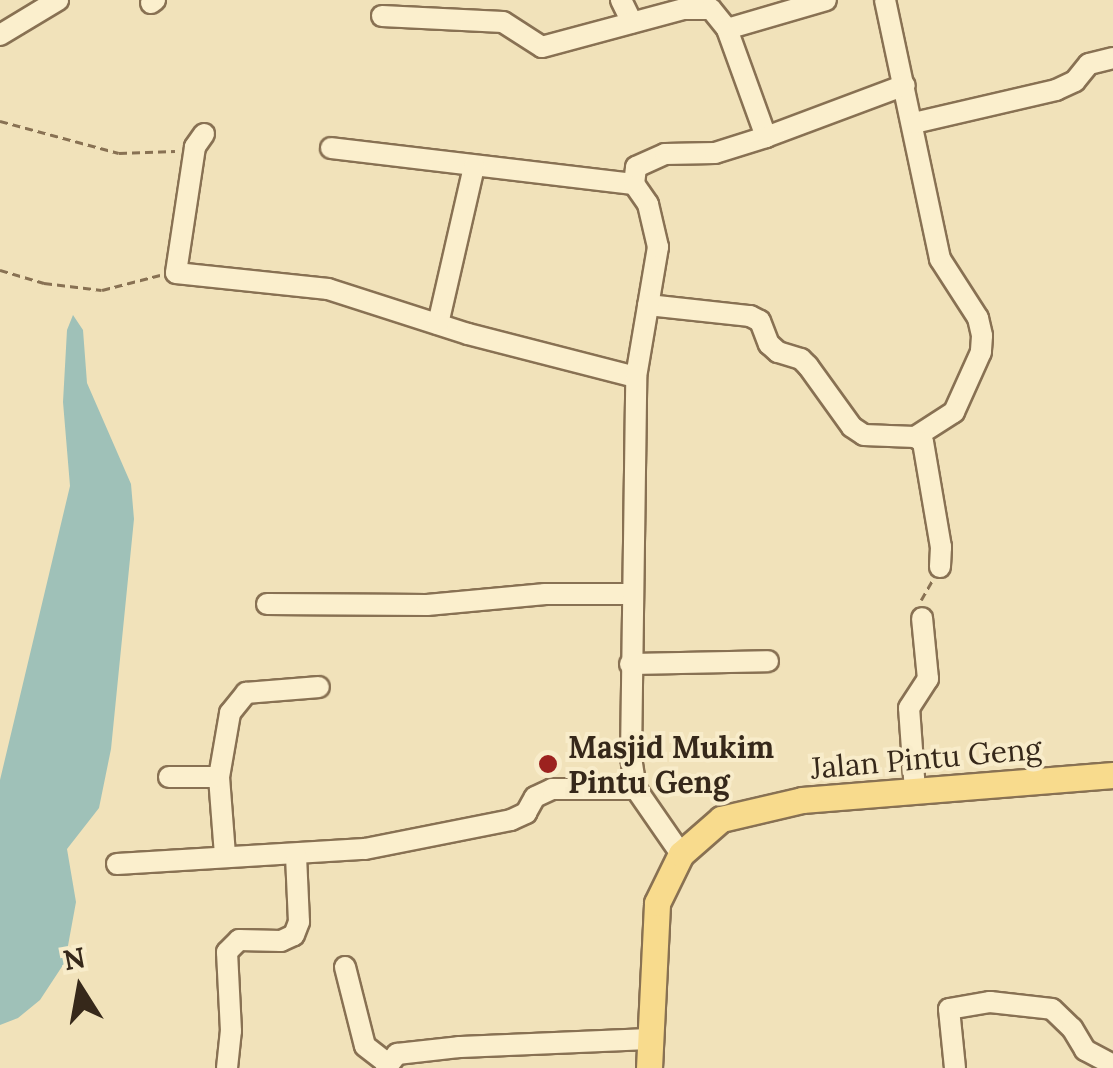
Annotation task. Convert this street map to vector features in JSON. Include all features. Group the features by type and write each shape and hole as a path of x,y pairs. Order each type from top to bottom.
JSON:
{"main road":[{"name":"Jalan Pintu Geng","path":"649,1068 656,902 681,854 722,819 802,800 1113,775"}],"street":[{"path":"0,35 58,0"},
{"path":"621,0 632,24"},
{"path":"727,29 826,0"},
{"path":"885,0 940,259 978,318 982,336 981,352 954,412 914,437"},
{"path":"382,16 503,22 542,47 702,6 718,12 727,29 766,137"},
{"path":"914,123 1056,90 1074,81 1089,64 1113,58"},
{"path":"681,854 636,789 630,757 636,377 658,248 648,204 634,184 636,167 647,159 714,153 906,85"},
{"path":"201,136 176,273 328,289 438,324 636,377"},
{"path":"331,148 634,184"},
{"path":"438,324 474,167"},
{"path":"648,305 750,316 760,321 769,344 778,352 808,366 852,427 864,435 914,437 924,442 929,454 940,567"},
{"path":"267,604 426,606 546,594 630,594"},
{"path":"915,791 909,708 928,680 922,618"},
{"path":"630,664 768,662"},
{"path":"225,855 219,776 230,713 246,693 319,688"},
{"path":"169,776 219,776"},
{"path":"117,864 365,849 511,820 526,812 535,797 552,789 636,789"},
{"path":"227,1068 231,1031 227,952 239,940 281,941 294,934 299,922 296,854"},
{"path":"345,967 366,1046 387,1066 397,1054 459,1047 650,1039"},
{"path":"955,1068 949,1009 990,1002 1052,1009 1072,1028 1085,1050 1113,1065"}],"path":[{"path":"0,121 120,153 167,154 201,136"},
{"path":"0,270 44,283 102,290 176,273"},
{"path":"922,618 921,598 940,567"}],"water":[{"path":"73,315 83,330 87,383 131,484 134,519 111,749 99,808 67,849 76,902 65,962 40,1000 18,1018 0,1025 0,780 70,486 63,402 67,330"}],"place":[{"name":"Masjid Mukim Pintu Geng","path":"548,764"}]}
